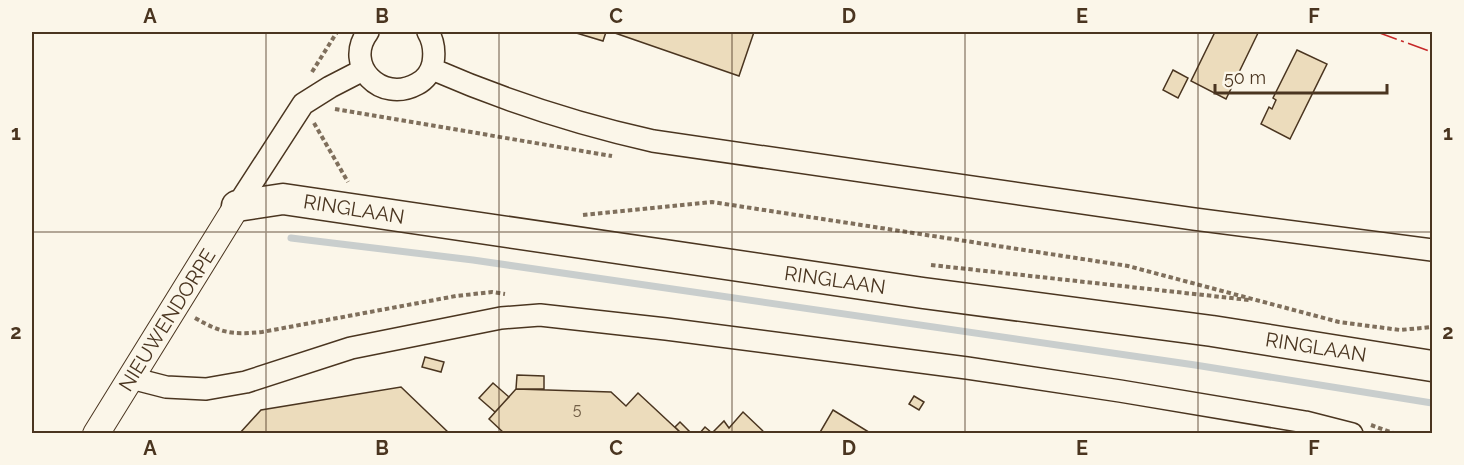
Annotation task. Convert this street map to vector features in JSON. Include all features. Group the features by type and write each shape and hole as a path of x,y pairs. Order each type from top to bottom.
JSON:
{"main road":[{"name":"RINGLAAN","path":"237,206 284,199 923,293 1212,331 1432,366"}],"street":[{"path":"368,32 362,40 360,49 363,70 376,84 392,90 408,90 423,81 432,69 435,48 428,32"},
{"path":"432,69 553,115 602,130 653,141 1147,212 1432,250"},
{"path":"237,206 303,104 363,70"},
{"name":"NIEUWENDORPE","path":"96,434 237,206"},
{"path":"131,378 166,387 206,389 246,382 351,348 501,318 540,315 967,368 1305,422 1352,434"}],"path":[{"path":"303,104 349,184"},
{"path":"571,216 712,202 1128,266 1339,322 1400,330 1432,327"},
{"path":"583,218 594,219"},
{"path":"921,264 1264,302"}],"building":[{"path":"573,32 606,32 603,41"},
{"path":"612,32 754,32 739,76"},
{"path":"1215,32 1258,33 1226,99 1191,81"},
{"path":"1297,50 1327,64 1290,139 1261,124 1269,107 1272,109 1276,100 1273,98"},
{"path":"1173,70 1188,78 1178,98 1163,90"},
{"path":"425,357 444,362 441,372 422,367"},
{"path":"517,375 544,376 544,389 516,389"},
{"path":"493,383 509,397 495,412 479,398"},
{"path":"401,387 450,434 239,434 261,410"},
{"path":"516,389 611,392 626,406 638,393 682,434 505,434 489,419"},
{"path":"914,396 924,402 919,410 909,404"},
{"path":"833,410 872,434 819,434"},
{"path":"743,412 766,434 699,434 705,427 712,433 724,421 729,428"},
{"path":"680,422 692,434 682,434 675,427"}],"waterway":[{"path":"291,238 473,260 1195,365 1432,403"}],"power":[{"path":"1377,32 1432,52"}]}
